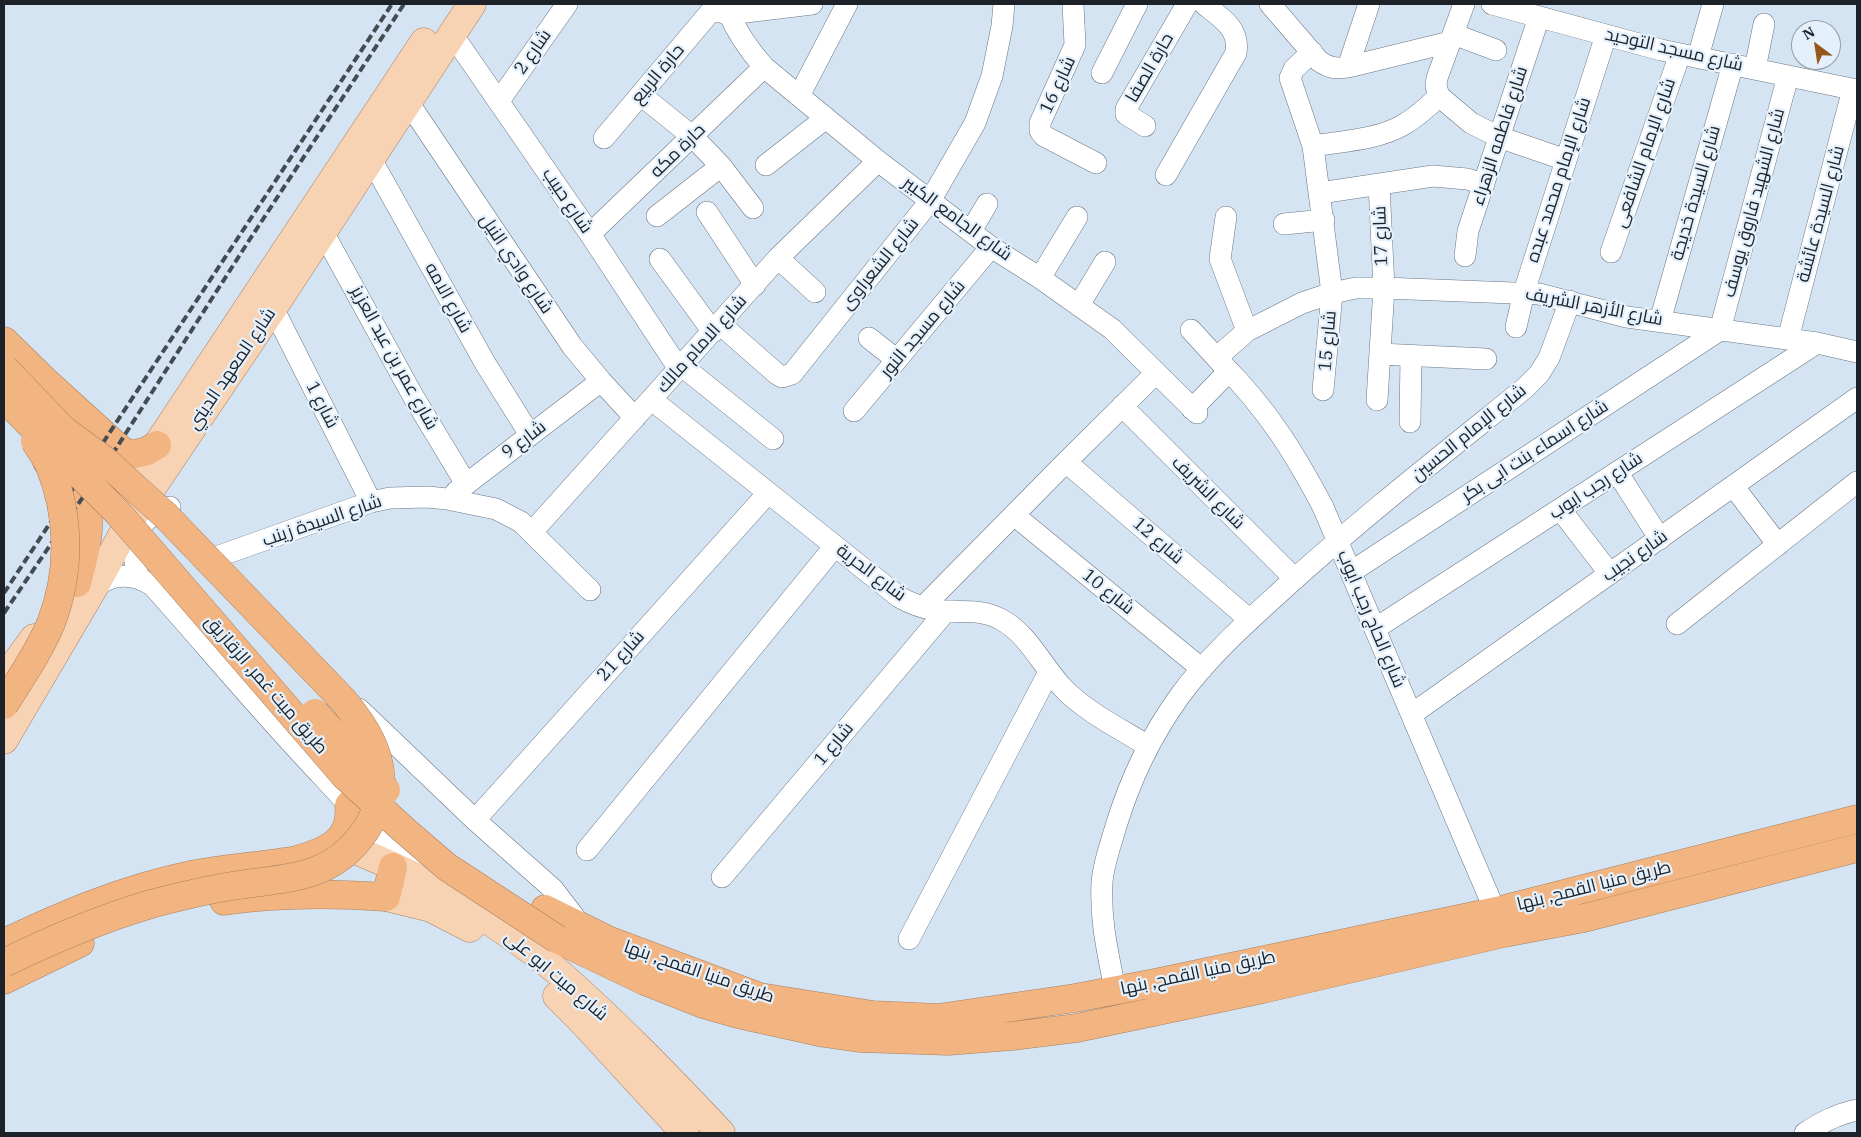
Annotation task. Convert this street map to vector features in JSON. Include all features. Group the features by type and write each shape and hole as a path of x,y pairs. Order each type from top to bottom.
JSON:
{"highway":[{"path":"4,341 121,450 131,455 147,451 163,455"},
{"name":"طريق ميت غمر, الزقازيق","path":"4,368 105,475 334,734 391,795 414,818 459,854 545,909"},
{"path":"4,399 32,435 48,462 66,523 63,582 51,623 35,655 4,705"},
{"name":"طريق ميت غمر, الزقازيق","path":"4,399 119,514 345,776 447,867 557,939"},
{"path":"4,415 85,505 89,526 85,586"},
{"path":"4,963 75,930 151,904 232,886 299,876 327,867 346,854 365,832 377,809 381,790 381,770 374,745 343,700 166,516 103,459 62,429"},
{"path":"4,943 64,914 137,888 192,875 297,860 325,850 344,836 350,823 349,805"},
{"name":"طريق منيا القمح, بنها","path":"557,939 609,965 703,1004 738,1014 824,1033 850,1037 948,1041 1012,1036 1077,1028 1263,989 1500,922 1577,890 1857,819"},
{"name":"طريق منيا القمح, بنها","path":"545,909 608,940 760,996 873,1015 938,1018 1075,998 1500,922 1584,918 1857,848"},
{"path":"4,980 68,948 104,933 180,910 219,902 277,895 336,893 386,897 393,867"},
{"path":"1577,890 1584,918"},
{"path":"1075,998 1077,1028"}],"main road":[{"name":"شارع المعهد الديني","path":"163,455 450,4"},
{"name":"شارع المعهد الديني","path":"4,740 85,586 109,529 137,476 163,455 273,308 472,4"},
{"name":"شارع المعهد الديني","path":"4,679 85,586"},
{"name":"شارع ميت ابو على","path":"337,842 393,867 446,894 502,930 558,973 649,1058 721,1133"},
{"name":"شارع ميت ابو على","path":"386,897 416,904 453,918 473,930 525,968 581,1020 685,1133"}],"street":[{"name":"شارع 2","path":"499,101 567,4"},
{"path":"714,9 807,4"},
{"path":"799,96 848,4"},
{"name":"شارع الشعراوى","path":"716,328 777,374 782,376 792,374 930,201 975,123 992,76 1002,26 1004,4"},
{"name":"شارع 16","path":"1073,4 1075,46 1040,123 1040,131 1044,136 1096,163"},
{"path":"1102,73 1137,4"},
{"name":"حارة الصفا","path":"1145,126 1126,114 1126,109 1187,4"},
{"path":"1270,4 1327,67 1348,67 1451,38 1496,50"},
{"path":"1348,67 1369,4"},
{"path":"1464,4 1437,78 1436,86 1439,96 1471,123 1499,137 1566,160"},
{"name":"شارع مسجد التوحيد","path":"1492,4 1689,55 1855,89"},
{"name":"شارع الإمام الشافعى","path":"1611,252 1689,55 1713,4"},
{"path":"1166,175 1236,53 1238,42 1234,32 1211,6"},
{"name":"شارع الجامع الكبير","path":"714,9 738,33 764,67 878,161 991,247 1040,278 1112,329 1194,411 1226,368"},
{"name":"حارة الربيع","path":"604,138 714,9"},
{"name":"شارع فاطمه الزهراء","path":"1465,256 1468,231 1539,17"},
{"path":"1755,69 1764,24"},
{"name":"شارع حبيب","path":"452,34 680,368 773,439"},
{"name":"شارع الإمام محمد عبده","path":"1516,327 1524,292 1606,35"},
{"name":"شارع 15","path":"1312,52 1294,69 1290,78 1313,146 1332,293 1323,390"},
{"name":"شارع السيدة خديجة","path":"1660,321 1733,64"},
{"name":"حارة مكه","path":"590,234 764,67"},
{"name":"شارع الشهيد فاروق يوسف","path":"1720,330 1788,76"},
{"name":"شارع السيدة عائشة","path":"1788,339 1855,89"},
{"path":"641,95 693,137 721,166 753,208"},
{"path":"1313,146 1379,135 1402,126 1422,112 1439,96"},
{"name":"شارع وادي النيل","path":"408,102 572,346 635,418"},
{"path":"766,165 826,118"},
{"name":"شارع الامه","path":"370,159 485,363 530,435"},
{"name":"شارع الامام مالك","path":"532,532 778,258 878,161"},
{"path":"657,216 721,166"},
{"path":"1320,193 1433,176 1467,179 1484,184"},
{"name":"شارع 17","path":"1377,400 1384,288 1379,184"},
{"path":"971,231 987,204"},
{"path":"707,212 755,285"},
{"path":"1040,278 1077,217"},
{"path":"1226,217 1220,259 1247,331 1223,352 1221,361 1226,368"},
{"path":"1284,224 1324,220"},
{"name":"شارع عمر بن عبد العزيز","path":"323,232 413,396 466,484"},
{"name":"شارع مسجد النور","path":"854,411 991,247"},
{"path":"778,258 815,292"},
{"path":"660,259 716,328"},
{"path":"1078,305 1105,262"},
{"name":"شارع الأزهر الشريف","path":"1247,331 1302,303 1332,293 1356,288 1524,292 1555,297 1619,315 1817,343 1857,352"},
{"name":"شارع الإمام الحسين","path":"1115,990 1102,926 1102,881 1108,851 1124,798 1148,746 1179,696 1202,669 1250,620 1337,541 1525,388 1539,374 1549,358 1570,301"},
{"name":"شارع 1","path":"273,308 371,502"},
{"name":"شارع الحاج رجب ايوب","path":"1191,330 1253,396 1273,422 1323,507 1500,922"},
{"name":"شارع اسماء بنت ابى بكر","path":"1350,572 1720,330"},
{"path":"869,338 897,360"},
{"name":"شارع رجب ايوب","path":"1376,628 1817,343"},
{"path":"1380,354 1486,359"},
{"path":"1410,422 1411,356"},
{"path":"923,607 1156,373"},
{"name":"شارع 9","path":"447,499 601,381"},
{"name":"شارع نجيب","path":"1412,714 1857,398"},
{"name":"شارع الحرية","path":"652,400 899,597 923,607 946,611 981,612 1003,620 1021,635 1049,672 1076,701 1148,746"},
{"name":"شارع الشريف","path":"1122,406 1295,579"},
{"path":"163,455 165,491 170,507 205,561 474,820 553,889 582,927"},
{"name":"شارع 12","path":"1066,462 1250,620"},
{"path":"1617,472 1660,539"},
{"path":"1677,624 1857,482"},
{"path":"1734,487 1778,545"},
{"name":"شارع 21","path":"474,820 768,492"},
{"name":"شارع السيدة زينب","path":"205,561 371,502 409,496 447,499 505,512 532,532 590,590"},
{"path":"138,578 133,558 133,548 139,529 152,515 170,507"},
{"path":"1560,509 1610,574"},
{"name":"شارع 10","path":"1014,514 1202,669"},
{"path":"586,850 835,546"},
{"path":"85,586 117,576 128,575 153,586 288,741 349,805 397,850 418,866 535,935 572,960 609,965"},
{"name":"شارع 1","path":"722,877 946,611"},
{"path":"908,939 1049,672"},
{"path":"1805,1133 1841,1113 1857,1110"}],"railway":[{"path":"4,593 392,4"},
{"path":"4,613 117,447 404,4"}]}
